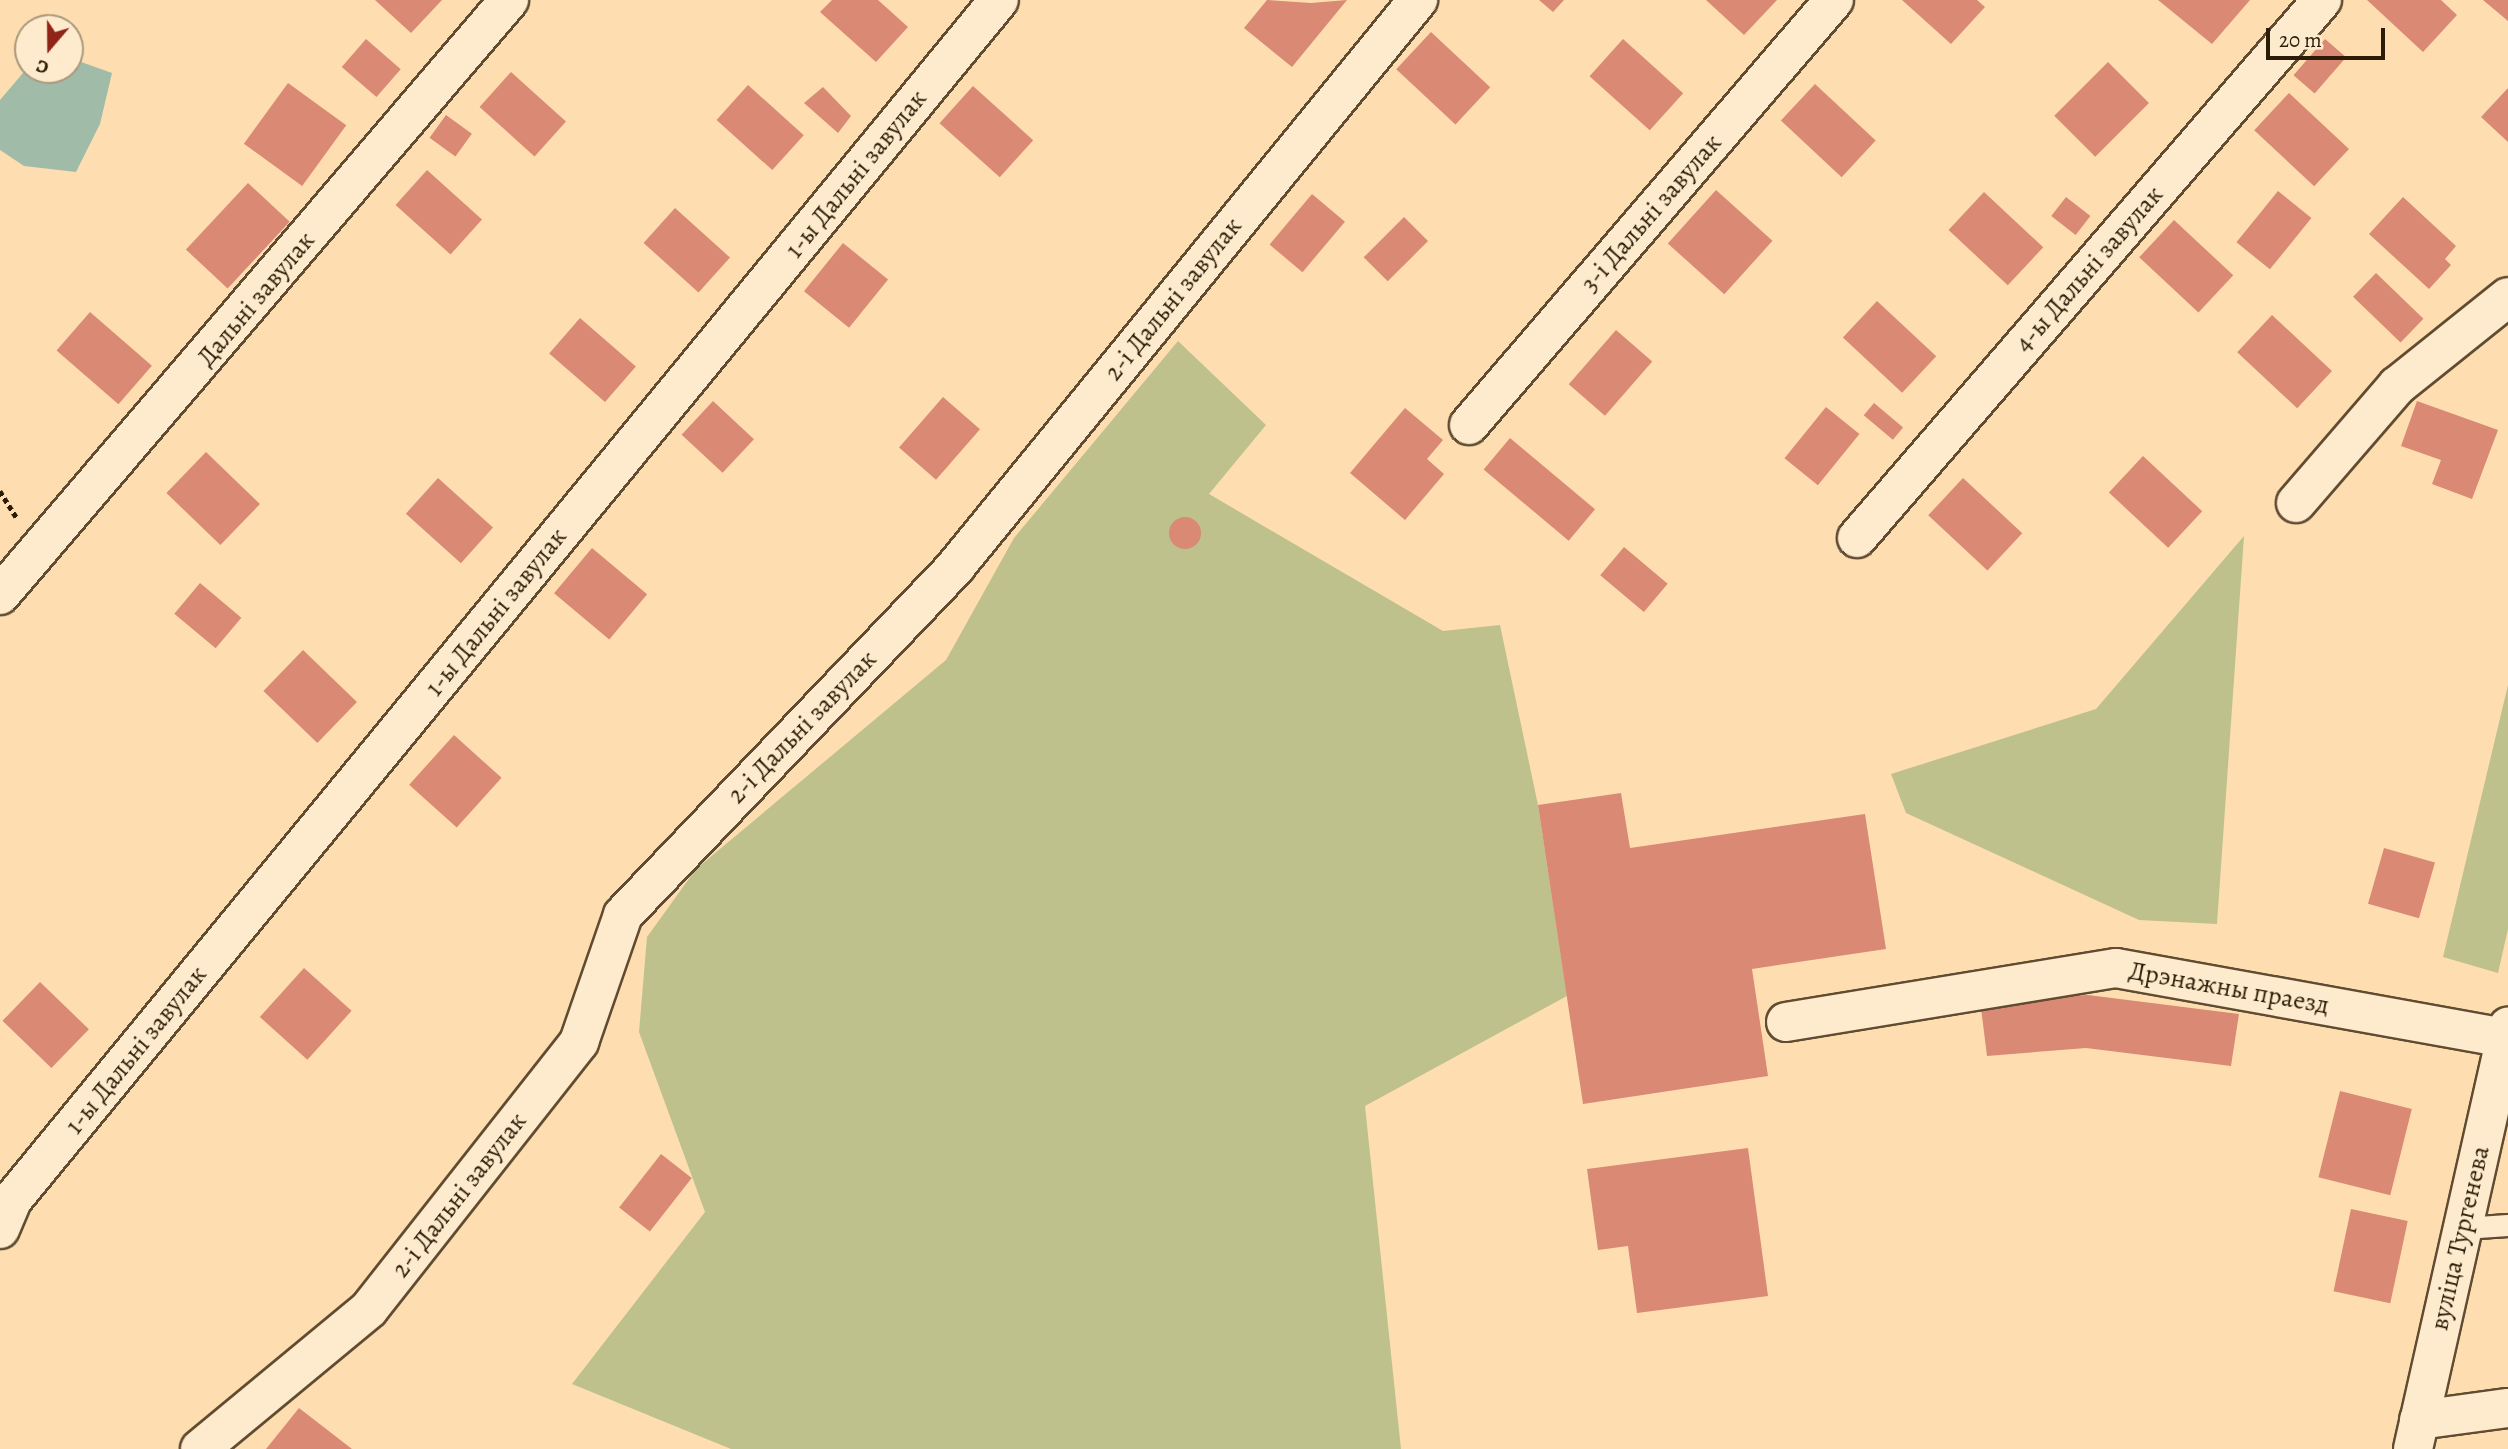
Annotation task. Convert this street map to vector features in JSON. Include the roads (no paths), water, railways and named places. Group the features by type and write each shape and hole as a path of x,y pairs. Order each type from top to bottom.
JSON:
{"street":[{"name":"Дальні завулак","path":"0,595 509,0"},
{"name":"1-ы Дальні завулак","path":"0,1229 22,1188 999,0"},
{"name":"2-і Дальні завулак","path":"200,1449 369,1309 579,1042 623,915 956,566 1418,0"},
{"name":"3-і Дальні завулак","path":"1469,425 1833,0"},
{"name":"4-ы Дальні завулак","path":"1857,538 2322,0"},
{"path":"2296,503 2397,386 2508,297"},
{"name":"Дрэнажны праезд","path":"1786,1022 2116,968 2507,1032"},
{"name":"вуліца Тургенева","path":"2416,1434 2507,1032"},
{"path":"2416,1434 2508,1408"}],"lane":[{"path":"2463,1228 2508,1225"}]}
